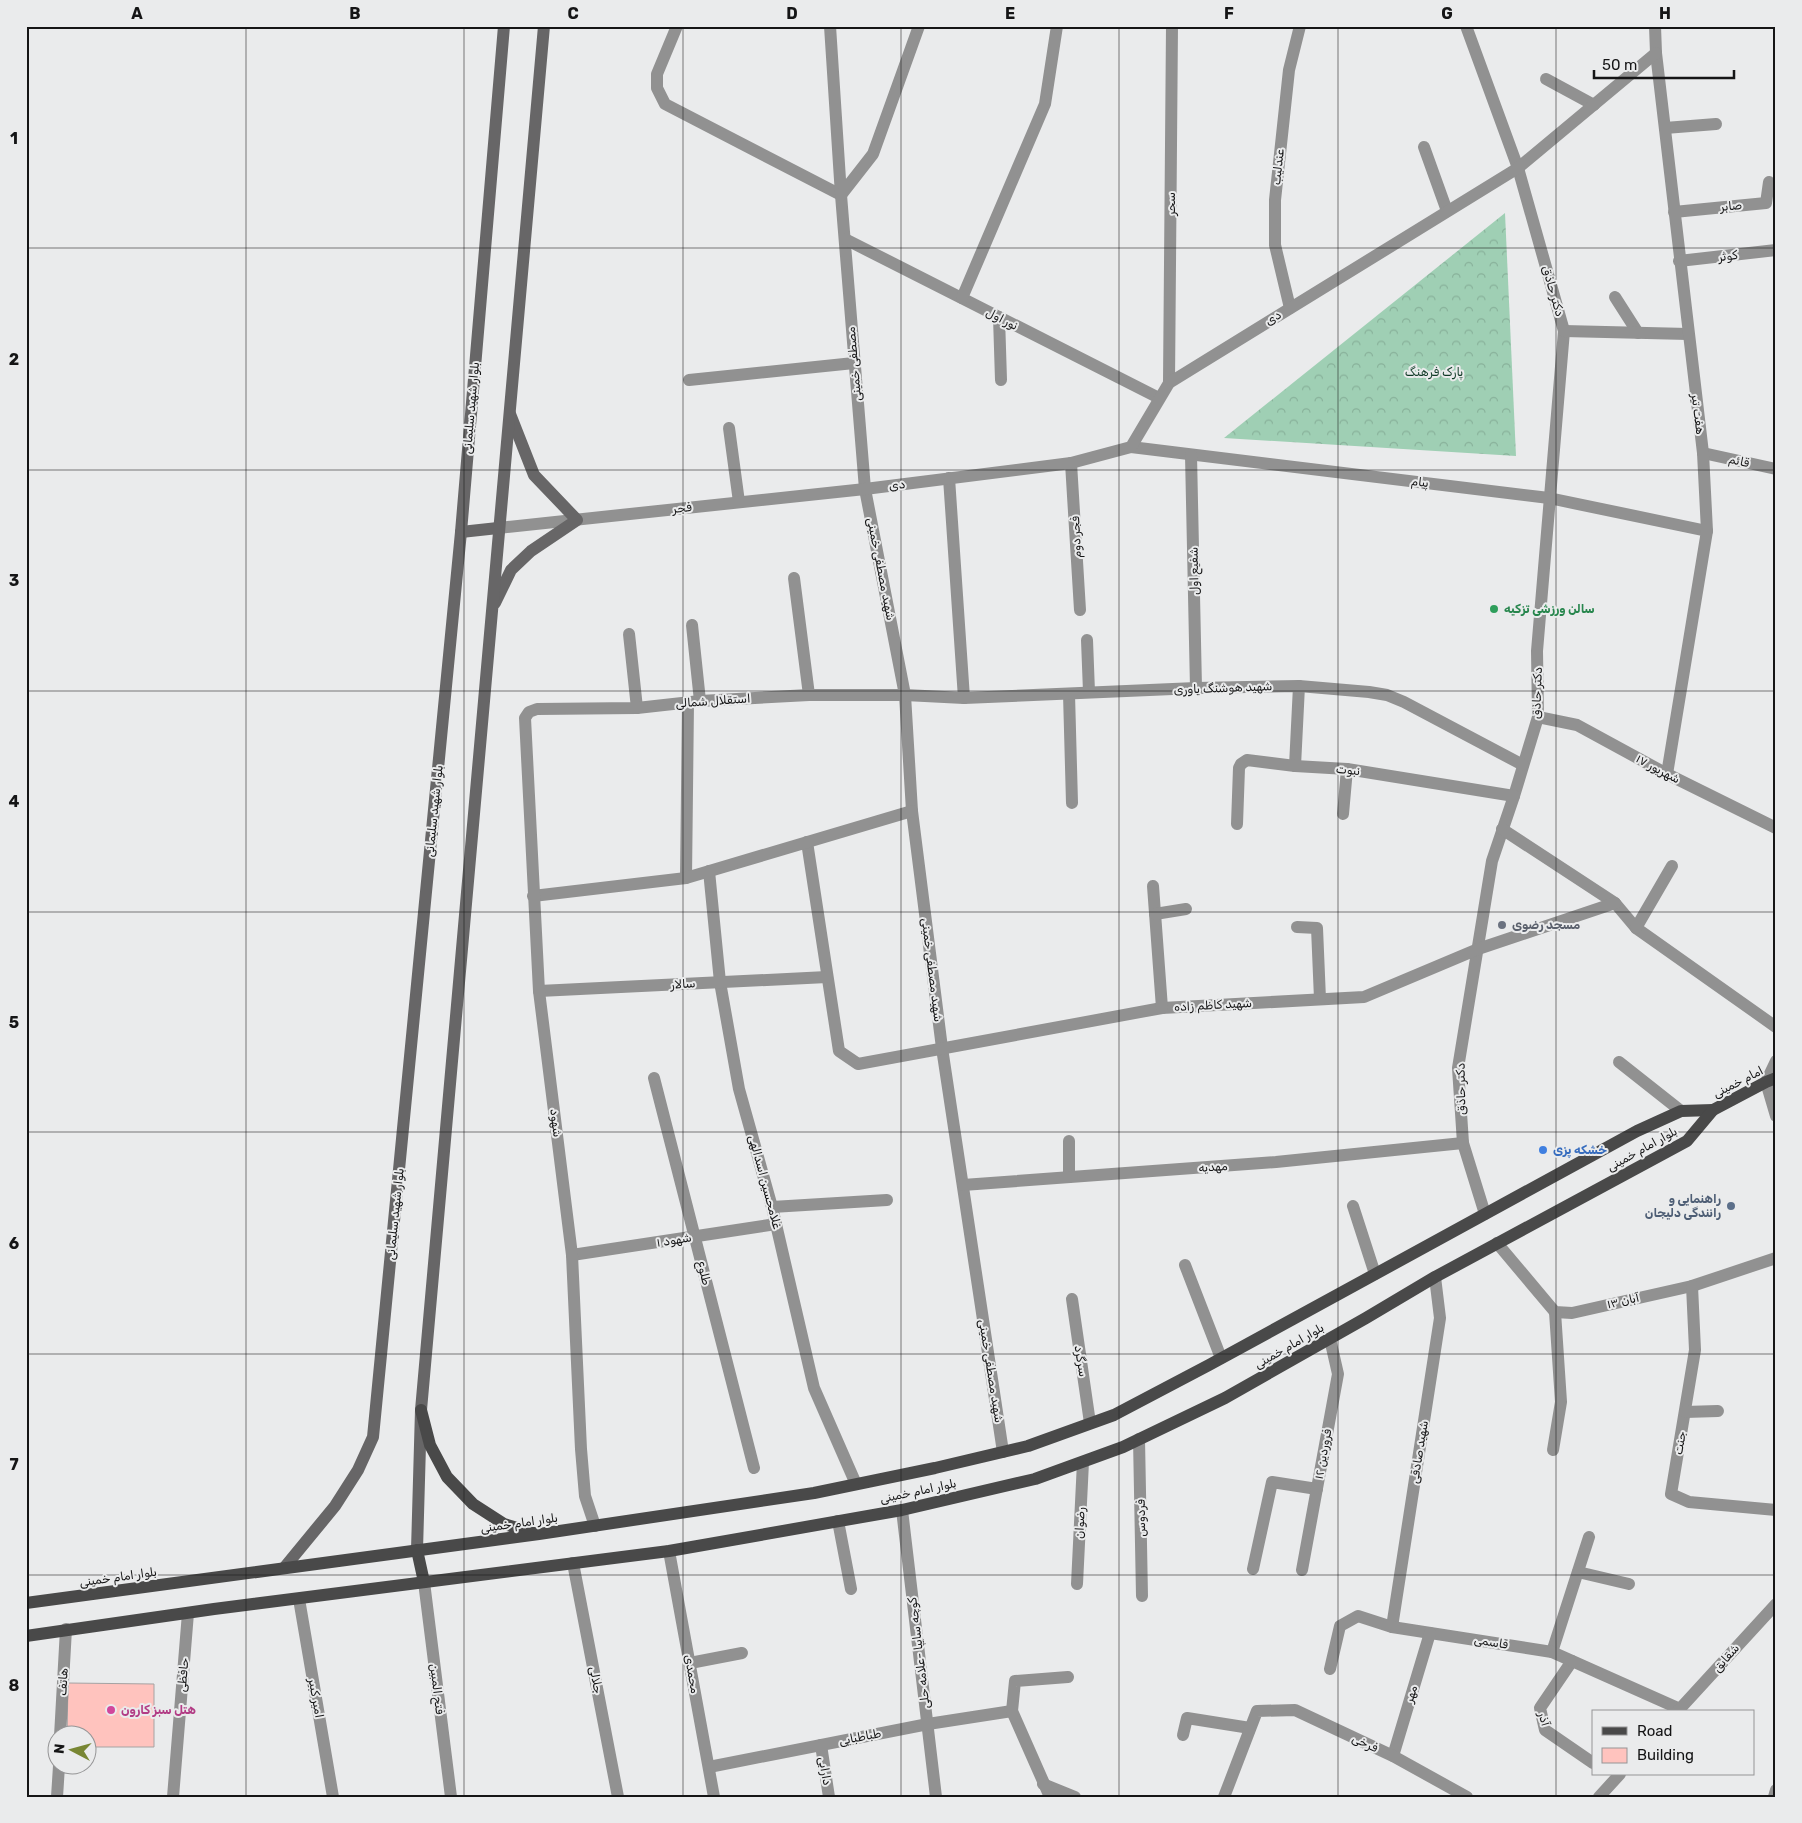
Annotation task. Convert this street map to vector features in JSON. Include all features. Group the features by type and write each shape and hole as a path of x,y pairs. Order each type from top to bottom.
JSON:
{"main road":[{"name":"بلوار شهید سلیمانی","path":"284,1568 335,1506 358,1470 373,1436 460,532 504,26"},
{"path":"424,1582 417,1550 421,1410 544,26"},
{"path":"491,612 510,570 531,550 577,520 534,475 509,412"},
{"path":"460,532 498,528"},
{"name":"امام خمینی","path":"1713,1110 1771,1080"},
{"name":"بلوار امام خمینی","path":"26,1603 539,1534 814,1493 935,1468 1028,1446 1114,1415 1637,1131 1681,1111 1713,1110"},
{"name":"بلوار امام خمینی","path":"26,1636 66,1629 669,1551 902,1510 1035,1479 1123,1448 1225,1398 1435,1277 1687,1141 1713,1110"},
{"path":"421,1410 430,1445 447,1478 472,1504 504,1524 539,1534"}],"street":[{"path":"677,26 657,74 657,88 665,104 841,195 873,154 919,26"},
{"name":"مصطفی خمینی","path":"830,26 841,195 865,489"},
{"path":"962,298 1045,104 1057,26"},
{"name":"سحر","path":"1169,383 1172,26"},
{"name":"عندلیب","path":"1290,308 1275,245 1275,200 1289,70 1300,26"},
{"path":"1655,26 1656,53"},
{"name":"دکتر حاذق","path":"1465,27 1518,168 1564,331 1538,650 1538,717 1492,862 1458,1068 1463,1143 1485,1214"},
{"name":"دی","path":"865,489 1071,463 1130,447 1169,383 1518,168 1656,53"},
{"name":"هفت تیر","path":"1656,53 1703,453 1707,531 1667,774"},
{"path":"1546,79 1594,104"},
{"path":"1664,128 1716,124"},
{"path":"1424,147 1447,211"},
{"name":"صابر","path":"1674,212 1766,203 1769,182"},
{"name":"نور اول","path":"845,239 1159,398"},
{"name":"کوثر","path":"1679,261 1776,250"},
{"path":"1615,297 1638,333"},
{"path":"999,317 1002,380"},
{"path":"1564,331 1688,334"},
{"path":"689,380 854,363"},
{"path":"729,428 739,502"},
{"name":"پیام","path":"1130,447 1549,498 1707,531"},
{"name":"قائم","path":"1703,453 1776,469"},
{"name":"شفیع اول","path":"1192,454 1196,688"},
{"name":"فجر دوم","path":"1071,463 1080,610"},
{"path":"949,478 964,698"},
{"name":"فجر","path":"498,528 865,489"},
{"name":"شهید مصطفی خمینی","path":"865,489 905,695 912,811 942,1048 1003,1452"},
{"path":"794,578 809,695"},
{"path":"686,878 694,702 692,625"},
{"path":"629,634 637,708"},
{"path":"1087,640 1089,692"},
{"path":"1295,766 1299,686"},
{"name":"شهید هوشنگ یاوری","path":"905,695 964,698 1196,688 1299,686 1368,692 1387,695 1404,702 1523,765"},
{"path":"1070,694 1072,803"},
{"name":"استقلال شمالی","path":"525,718 529,712 537,708 637,708 694,702 809,695 905,695"},
{"name":"۱۷ شهریور","path":"1538,717 1577,725 1667,774 1776,828"},
{"name":"شهود","path":"525,718 539,991 572,1255 580,1449 585,1496 595,1526"},
{"name":"نبوت","path":"1237,824 1241,764 1246,760 1295,766 1347,769 1514,796"},
{"path":"1343,814 1347,769"},
{"path":"533,896 686,878 912,811"},
{"path":"1502,829 1615,903 1636,928 1776,1027"},
{"name":"شهید کاظم زاده","path":"807,842 839,1051 858,1064 1162,1008 1364,997 1478,949"},
{"path":"1636,928 1672,866"},
{"name":"غلامحسین اسدالهی","path":"709,871 720,982 738,1089 772,1207 814,1388 856,1484"},
{"path":"1153,886 1162,1008"},
{"path":"1478,949 1615,903"},
{"path":"1155,914 1186,910"},
{"path":"1297,927 1317,928 1320,999"},
{"name":"سالار","path":"539,991 828,976"},
{"path":"1619,1062 1681,1111"},
{"path":"1776,1062 1771,1080 1776,1116"},
{"name":"طلوع","path":"654,1078 754,1468"},
{"path":"1069,1141 1069,1177"},
{"name":"مهدیه","path":"963,1185 1276,1162 1463,1143"},
{"path":"772,1207 887,1200"},
{"path":"1353,1206 1375,1274"},
{"name":"شهود ۱","path":"572,1255 776,1224"},
{"path":"1497,1243 1554,1312 1561,1402 1553,1450"},
{"name":"۱۳ آبان","path":"1554,1312 1572,1313 1692,1286 1776,1258"},
{"path":"1185,1264 1221,1358"},
{"name":"شهید صادقی","path":"1392,1627 1440,1318 1435,1277"},
{"name":"جنت","path":"1692,1286 1695,1350 1672,1494 1689,1502 1776,1510"},
{"name":"سرگرد","path":"1072,1299 1090,1423"},
{"name":"۱۲ فروردین","path":"1302,1570 1338,1374 1330,1339"},
{"path":"1685,1412 1718,1412"},
{"name":"فردوس","path":"1139,1440 1142,1596"},
{"name":"رضوان","path":"1076,1584 1082,1462"},
{"path":"1253,1570 1272,1482 1317,1489"},
{"name":"کوچه سایپا -علامه حلی","path":"902,1510 936,1797"},
{"path":"838,1521 851,1589"},
{"path":"1552,1652 1589,1537"},
{"name":"محمدی","path":"669,1551 714,1797"},
{"name":"جلالی","path":"573,1563 618,1797"},
{"path":"1578,1572 1629,1584"},
{"name":"فتح المبین","path":"424,1582 451,1797"},
{"name":"امیر کبیر","path":"299,1599 333,1797"},
{"name":"شقایق","path":"1678,1710 1776,1604"},
{"name":"حافظی","path":"173,1797 188,1613"},
{"name":"قاسمی","path":"1330,1670 1340,1626 1358,1616 1392,1627 1552,1652 1678,1710"},
{"name":"هاتف","path":"61,1726 66,1629"},
{"name":"مهر","path":"1393,1756 1430,1633"},
{"path":"690,1663 742,1653"},
{"name":"آذر","path":"1572,1661 1540,1708 1545,1730 1592,1762"},
{"path":"1050,1797 1012,1711 1015,1680 1068,1678"},
{"name":"فرخی","path":"1250,1728 1257,1711 1295,1710 1393,1756 1467,1797"},
{"name":"طباطبایی","path":"709,1767 928,1724 1012,1711"},
{"path":"1183,1734 1187,1718 1250,1728 1224,1797"},
{"name":"دارابی","path":"821,1745 829,1797"},
{"path":"57,1797 58,1776"},
{"path":"1599,1797 1615,1776"},
{"path":"1043,1784 1075,1797"}],"green space":[{"name":"پارک فرهنگ","path":"1505,213 1516,456 1224,438"}],"building":[{"name":"هتل سبز کارون","path":"68,1683 154,1684 154,1747 98,1747 98,1726 67,1726"}],"place":[{"name":"سالن ورزشی تزکیه","path":"1494,609"},
{"name":"مسجد رضوی","path":"1502,925"},
{"name":"خشکه پزی","path":"1543,1150"},
{"name":"راهنمایی و رانندگی دلیجان","path":"1731,1206"},
{"name":"هتل سبز کارون","path":"111,1710"}]}
